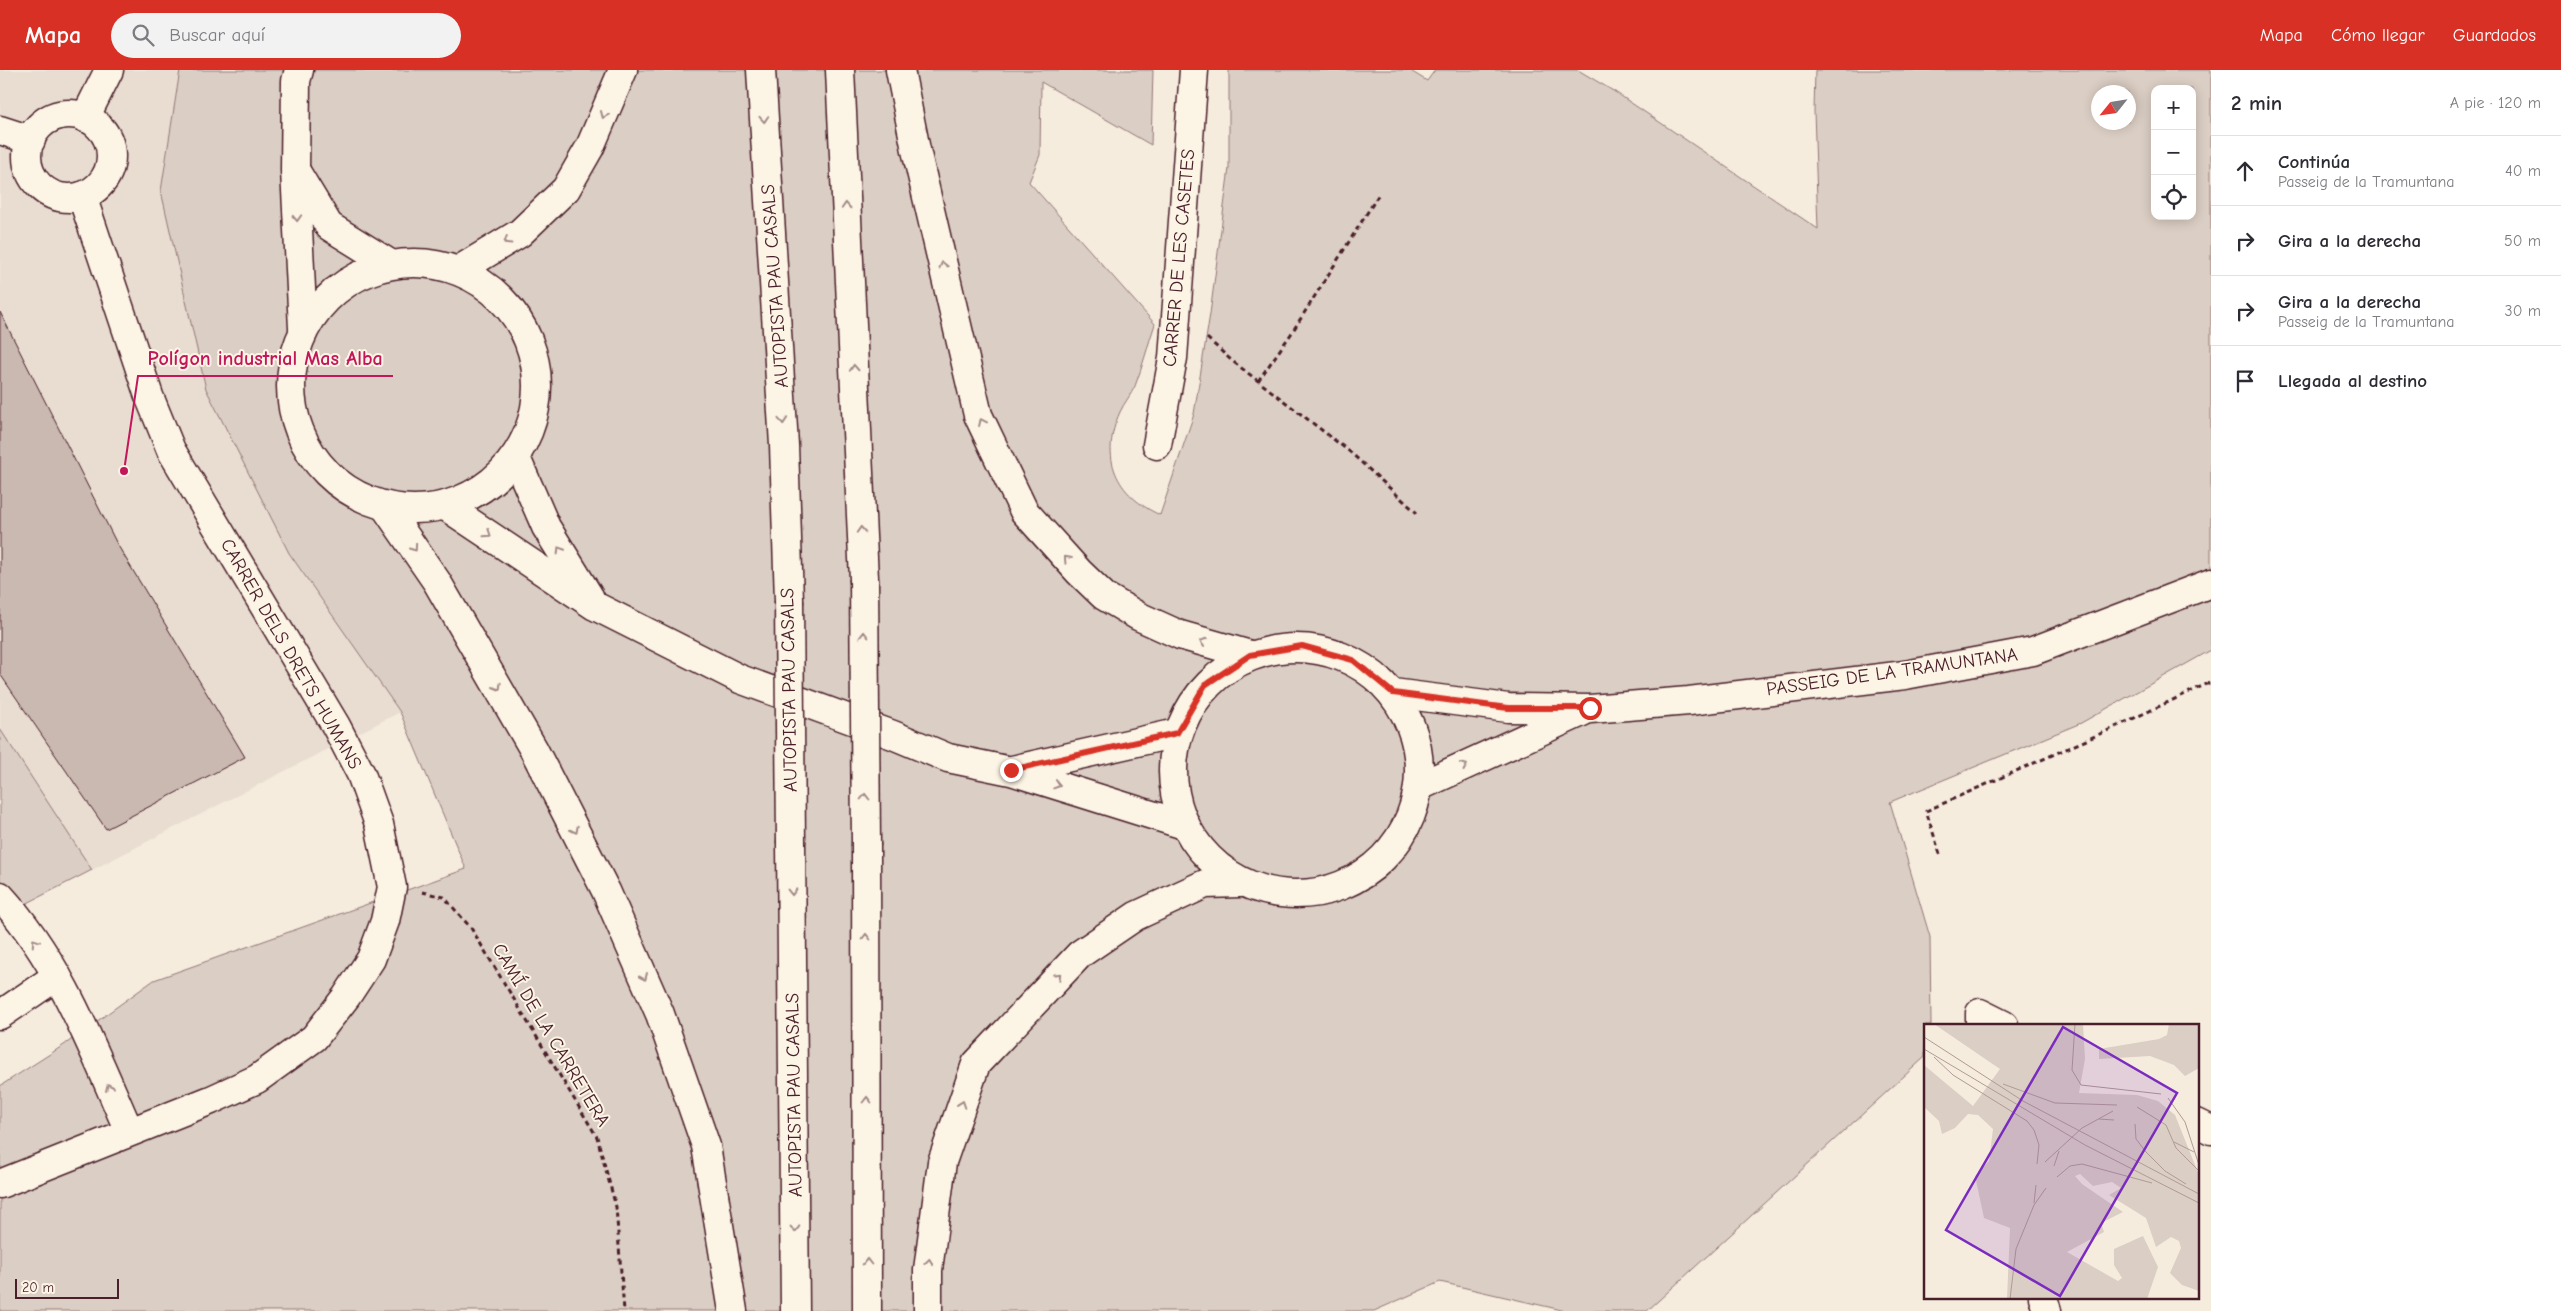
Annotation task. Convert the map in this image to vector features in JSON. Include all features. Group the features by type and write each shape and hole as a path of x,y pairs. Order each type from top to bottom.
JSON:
{"main road":[{"path":"85,118 109,70"},
{"path":"299,70 296,81 295,170 303,328 289,383 301,438 335,483 386,508 416,511 447,507 486,489 516,458 535,417 537,373 525,330 497,294 460,270 415,261 390,264 357,273 331,292 303,328"},
{"path":"460,270 520,233 566,189 590,147 623,70"},
{"name":"AUTOPISTA PAU CASALS","path":"761,70 784,436 789,601 795,1311"},
{"path":"840,70 864,579 867,1311"},
{"path":"900,70 916,150 978,415 1024,511 1079,572 1104,596 1138,616 1180,635 1250,655"},
{"name":"CARRER DE LES CASETES","path":"1157,445 1173,358 1194,70"},
{"path":"71,114 85,118 102,131 109,143 111,158 108,172 100,184 82,196 68,198 53,195 36,181 28,162 31,140 44,123 57,116 71,114"},
{"path":"0,130 31,140"},
{"path":"295,170 328,226 390,264"},
{"name":"CARRER DELS DRETS HUMANS","path":"0,1184 211,1100 257,1079 314,1038 346,997 372,959 385,921 392,887 379,824 361,774 336,726 171,450 149,396 82,196"},
{"path":"516,458 546,527 595,606"},
{"path":"447,507 595,606 740,679 893,735 948,758 1011,770 1184,825"},
{"path":"386,508 437,582 534,750 606,891 660,1014 706,1146 733,1311"},
{"name":"PASSEIG DE LA TRAMUNTANA","path":"1393,693 1508,708 1590,708 1689,700 1905,674 2033,651 2211,583"},
{"path":"928,1311 928,1270 942,1162 976,1064 1034,1000 1088,948 1136,916 1205,884 1240,883 1286,896 1333,890 1375,868 1405,831 1420,786 1416,737 1393,693 1353,660 1302,646 1250,655 1205,685 1177,733 1171,780 1184,825 1207,858 1240,883"},
{"name":"PASSEIG DE LA TRAMUNTANA","path":"1420,786 1590,708"},
{"path":"1011,770 1177,733"},
{"path":"0,896 34,939 57,976 75,1011 129,1132"},
{"path":"0,1015 57,976"},
{"path":"2198,1124 2211,1130"},
{"path":"2043,1298 2047,1311"}],"path":[{"path":"1258,381 1291,334 1379,194"},
{"path":"1177,311 1231,360 1350,452 1417,513"},
{"path":"1940,854 1926,811 2111,729 2211,682"},
{"name":"CAMÍ DE LA CARRETERA","path":"392,887 444,896 471,928 597,1137 616,1207 624,1311"}],"shaded area":[{"path":"0,70 180,70 161,191 289,553 400,712 92,870 0,729"},
{"path":"180,70 1153,70 1151,145 1041,82 1040,155 1029,182 1155,324 1141,371 1122,409 1114,429 1111,445 1112,460 1122,486 1145,507 1160,515 1194,414 1210,314 1229,168 1229,70 1409,70 1427,81 1435,70 1578,70 1615,92 1818,229 1814,111 1815,70 2211,70 2211,650 2081,723 1890,802 1930,937 1931,1024 1924,1024 1924,1058 1647,1311 1566,1311 1440,1282 1374,1311 0,1311 0,1086 64,1045 154,980 466,869 400,712 289,553 206,389 161,191"},
{"path":"0,729 92,870 8,913 0,907"}],"building":[{"path":"0,312 117,544 245,757 106,829 0,674"}],"place":[{"name":"Polígon industrial Mas Alba","path":"124,471"}],"route":[{"path":"1011,770 1177,733 1205,685 1250,655 1302,646 1353,660 1393,693 1508,708 1590,708"}]}
